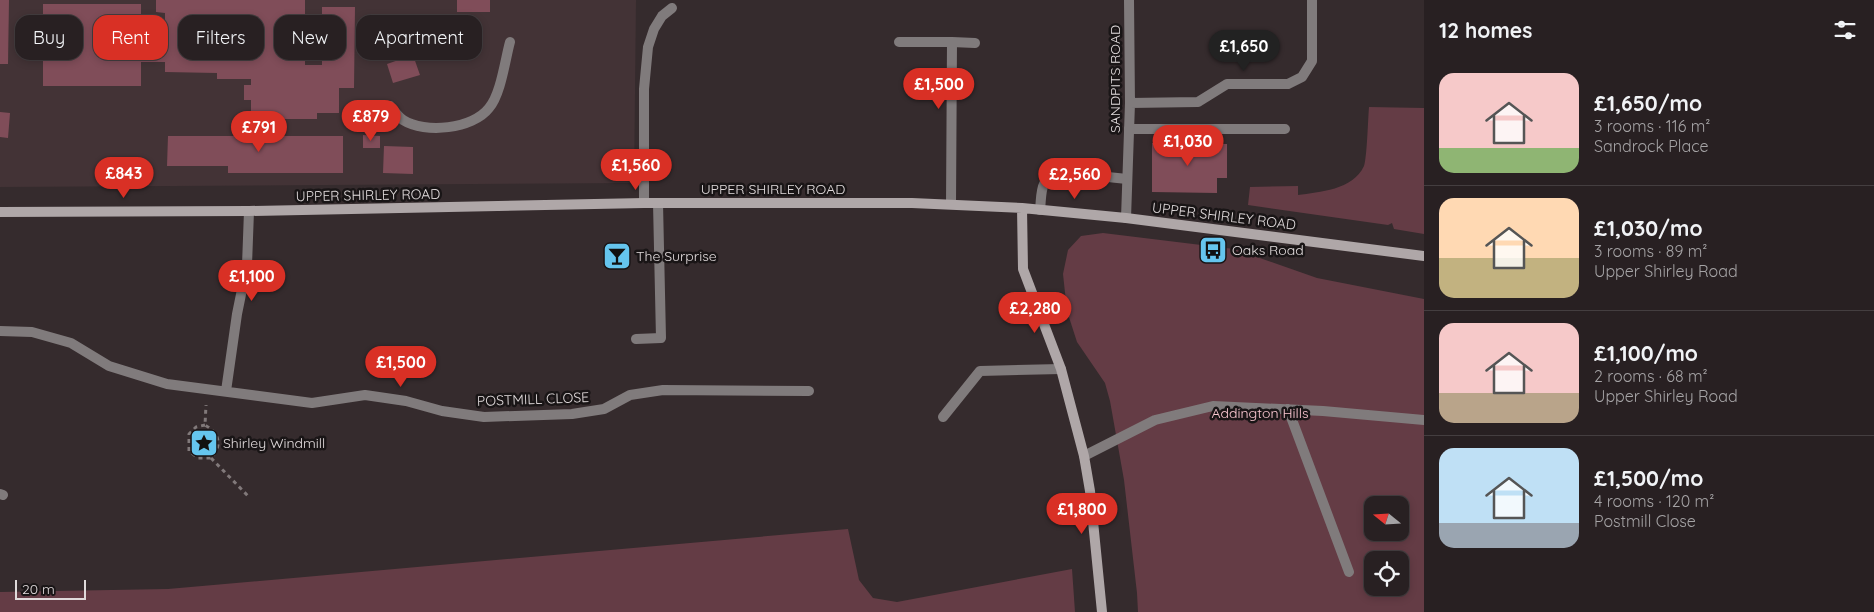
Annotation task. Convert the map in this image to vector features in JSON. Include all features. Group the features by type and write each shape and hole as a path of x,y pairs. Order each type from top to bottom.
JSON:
{"street":[{"name":"SANDPITS ROAD","path":"1126,218 1130,103 1129,0"},
{"path":"1130,103 1198,102 1227,84 1288,84 1302,77 1312,61 1312,0"},
{"path":"644,204 644,89 648,47 654,29 662,16 672,8"},
{"path":"390,106 404,120 419,126 434,128 454,126 477,118 489,109 495,97 510,42"},
{"path":"899,42 976,43"},
{"path":"952,42 952,204"},
{"path":"1129,129 1285,129"},
{"path":"1040,210 1042,185 1049,176 1060,172 1127,179"},
{"name":"UPPER SHIRLEY ROAD","path":"0,212 912,202 1022,208 1126,218 1424,256"},
{"path":"636,339 661,338 658,204"},
{"path":"1022,208 1023,269 1061,369 1084,456 1090,491 1102,612"},
{"path":"226,391 236,314 246,265 249,210"},
{"name":"POSTMILL CLOSE","path":"0,331 32,332 70,344 109,366 167,384 312,404 366,395 406,401 442,411 484,417 572,414 604,409 630,395 663,390 809,391"},
{"path":"943,417 980,371 1061,369"},
{"path":"1084,456 1155,420 1213,406 1288,409 1424,420"},
{"path":"1288,409 1348,572"}],"path":[{"path":"205,425 208,389"},
{"path":"211,458 217,451 219,441 214,431 205,425 196,427 189,434 189,450 198,458 211,458 248,497"}],"shaded area":[{"path":"0,0 636,0 634,183 0,187"}],"green space":[{"path":"1369,107 1424,108 1424,234 1394,229 1392,223 1388,225 1248,205 1250,187 1298,186 1298,195 1335,188 1352,180 1359,174 1365,162"},
{"name":"Addington Hills","path":"1103,233 1234,249 1317,278 1424,299 1424,612 1138,612 1124,480 1110,401 1105,383 1077,342 1067,311 1063,274 1068,250 1081,236"},
{"path":"848,529 859,580 873,598 897,602 1072,569 1075,612 0,612 0,592 168,589"}],"building":[{"path":"0,0 9,0 8,64 0,64"},
{"path":"156,0 305,0 305,15 274,15 274,60 305,60 305,65 322,65 322,60 346,60 346,15 322,15 322,7 355,7 354,88 339,88 339,113 317,113 317,119 251,119 251,100 244,100 244,85 251,85 251,79 217,79 217,73 165,72 165,62 141,62 141,86 43,86 43,60 83,60 83,15 43,15 43,4 141,4 141,15 93,15 93,60 168,60 168,15 156,12"},
{"path":"457,0 490,0 490,12 457,12"},
{"path":"399,60 415,60 420,75 393,83 387,64"},
{"path":"0,112 10,113 8,138 0,137"},
{"path":"363,135 380,136 380,148 363,148"},
{"path":"168,136 343,136 343,173 228,173 228,166 167,166"},
{"path":"1152,143 1227,144 1227,178 1217,178 1217,193 1152,192"},
{"path":"384,146 413,147 413,174 383,173"}],"place":[{"name":"Oaks Road","path":"1213,250"},
{"name":"The Surprise","path":"617,256"},
{"name":"Shirley Windmill","path":"204,443"}]}
